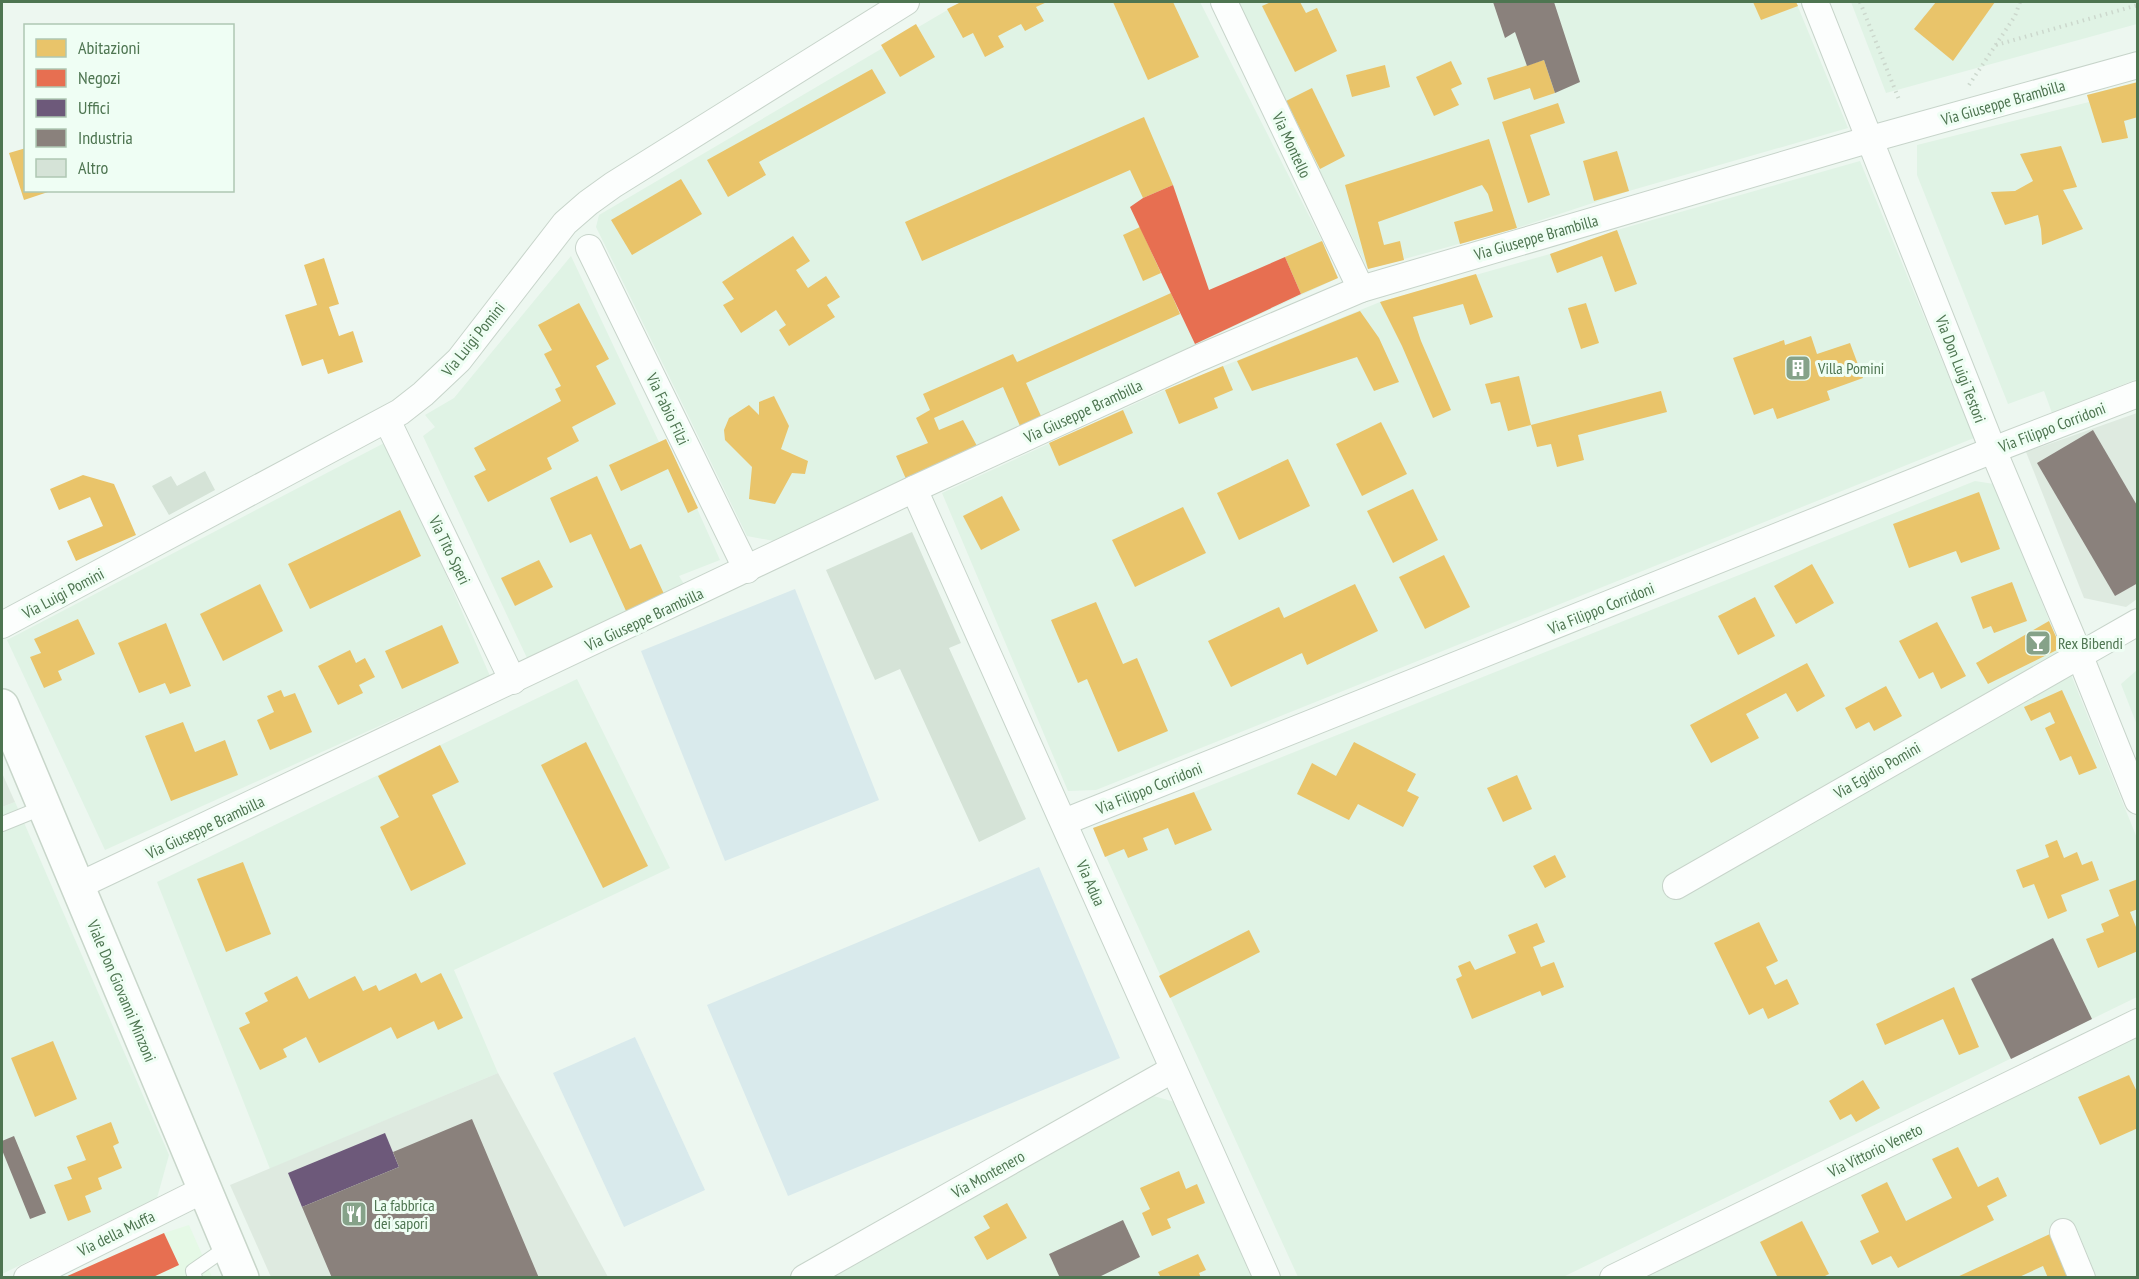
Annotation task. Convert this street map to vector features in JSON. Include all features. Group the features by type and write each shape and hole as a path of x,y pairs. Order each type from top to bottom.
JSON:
{"street":[{"name":"Via Luigi Pomini","path":"2,626 387,420 423,394 459,360 555,234 588,203 613,185 906,2"},
{"name":"Via Montello","path":"1224,2 1361,289"},
{"name":"Via Don Luigi Testori","path":"1815,2 1993,450 2138,801"},
{"name":"Via Giuseppe Brambilla","path":"78,886 914,489 1199,358 1361,289 1871,139 2138,65"},
{"name":"Via Fabio Filzi","path":"590,248 747,570"},
{"name":"Via Filippo Corridoni","path":"1064,822 2138,394"},
{"name":"Via Tito Speri","path":"387,420 513,681"},
{"name":"Via Adua","path":"914,489 1267,1278"},
{"name":"Via Egidio Pomini","path":"1676,886 2138,622"},
{"name":"Viale Don Giovanni Minzoni","path":"2,706 242,1278"},
{"name":"Via Vittorio Veneto","path":"1613,1278 2138,1022"},
{"name":"Via Montenero","path":"804,1278 1172,1070"},
{"name":"Via della Muffa","path":"27,1278 205,1189"},
{"path":"2062,1232 2082,1278"}],"lane":[{"path":"2,824 45,807"},
{"path":"195,1278 193,1271 229,1246"}],"path":[{"path":"1860,2 1900,102"},
{"path":"1960,87 1970,85 2015,16 2020,2"},
{"path":"1996,46 2138,5"},
{"path":"1860,113 1910,100"}],"shaded area":[{"path":"961,2 1200,2 1322,241 1338,278 774,541 747,536 596,227 599,215"},
{"path":"1237,2 1796,2 1848,128 1629,191 1517,228 1368,269"},
{"path":"1851,2 2137,2 2137,24 1886,93"},
{"path":"2137,82 2137,379 2052,413 2044,391 2008,404 1917,175 1917,145 2089,102 2087,95"},
{"path":"1860,161 1974,438 1096,790 1068,791 942,493 1165,390 1380,302 1550,254 1617,230"},
{"path":"571,256 659,442 666,439 720,560 679,576 684,584 527,658 423,436 435,427 425,415 454,398"},
{"path":"2137,413 2137,599 2126,607 2084,598 2026,452"},
{"path":"388,441 490,676 105,850 7,640"},
{"path":"1975,481 1994,484 2137,838 2137,997 1563,1277 1298,1277 1093,828 1194,792"},
{"path":"795,589 879,800 725,861 641,651"},
{"path":"2137,670 2137,725 2121,684"},
{"path":"577,679 670,868 454,970 498,1073 270,1169 157,882"},
{"path":"2,773 15,802 2,807"},
{"path":"15,802 169,1155 157,1198 2,1274 2,807"},
{"path":"1039,867 1120,1058 788,1196 707,1005"},
{"path":"2137,1036 2137,1277 1647,1277"},
{"path":"635,1037 705,1190 624,1227 553,1073"},
{"path":"498,1073 608,1277 271,1277 230,1185"},
{"path":"1147,1094 1178,1103 1251,1277 826,1278"},
{"path":"189,1225 212,1277 63,1278 164,1233"}],"building: Abitazioni":[{"path":"961,2 1047,2 1036,7 1044,21 1025,31 1021,24 998,36 1004,47 985,57 973,33 963,38 947,9"},
{"path":"1113,2 1173,2 1199,57 1148,80"},
{"path":"1271,2 1300,2 1306,13 1317,8 1337,51 1295,72 1262,6"},
{"path":"1753,2 1796,2 1798,6 1761,20"},
{"path":"1936,2 1995,2 1953,61 1914,29"},
{"path":"916,24 935,57 900,77 881,45"},
{"path":"1544,60 1555,93 1534,100 1530,88 1494,100 1487,78"},
{"path":"1451,61 1462,84 1451,89 1459,105 1434,116 1416,77"},
{"path":"1385,65 1390,87 1352,97 1346,75"},
{"path":"872,69 886,93 759,162 766,175 728,197 707,160"},
{"path":"2138,82 2138,117 2124,121 2128,138 2102,143 2087,95"},
{"path":"1312,88 1345,156 1320,169 1286,101"},
{"path":"1558,103 1565,123 1530,135 1550,195 1528,203 1502,122"},
{"path":"1144,117 1173,185 1143,198 1130,170 922,261 905,222"},
{"path":"1489,139 1517,228 1460,244 1454,222 1493,211 1488,194 1482,185 1378,222 1384,245 1400,241 1404,260 1368,269 1345,185"},
{"path":"2061,146 2077,187 2063,190 2083,229 2042,245 2038,215 2005,225 1991,192 2015,191 2033,181 2020,154"},
{"path":"24,149 24,192 48,192 24,200 9,153"},
{"path":"1617,151 1629,191 1594,201 1583,161"},
{"path":"681,179 702,214 632,255 611,220"},
{"path":"1140,227 1161,273 1143,281 1123,235"},
{"path":"1617,230 1637,284 1615,292 1602,256 1557,273 1550,254"},
{"path":"793,236 810,261 796,270 808,288 826,276 840,297 827,305 835,317 789,346 779,330 786,325 776,310 741,333 723,305 734,299 722,282"},
{"path":"1322,241 1338,278 1301,294 1285,257"},
{"path":"324,258 339,304 329,307 339,336 353,331 363,362 328,374 323,359 302,366 285,315 317,305 304,265"},
{"path":"1476,274 1493,317 1470,325 1463,304 1413,317 1451,410 1433,418 1380,302"},
{"path":"1171,293 1180,314 1026,383 1041,416 1020,426 1003,387 934,418 939,430 963,420 977,446 906,479 896,456 928,443 916,418 930,410 923,394 1013,354 1017,362"},
{"path":"579,303 609,359 596,366 616,404 572,427 579,441 547,458 552,469 488,502 474,476 486,470 474,448 561,401 555,389 561,386 544,354 552,350 538,325"},
{"path":"1586,303 1599,343 1581,349 1568,308"},
{"path":"1360,311 1379,338 1399,382 1374,391 1357,357 1252,391 1237,361"},
{"name":"Villa Pomini","path":"1811,336 1817,354 1850,343 1863,378 1827,391 1830,400 1777,419 1773,408 1754,415 1733,358 1784,340 1785,345"},
{"path":"1223,366 1233,390 1214,398 1218,408 1179,424 1165,390"},
{"path":"1519,376 1531,425 1508,431 1500,402 1491,404 1485,384"},
{"path":"1661,391 1667,412 1578,435 1584,460 1557,467 1551,444 1537,447 1531,425"},
{"path":"774,396 789,426 781,449 808,461 805,474 792,473 775,504 749,499 752,467 725,440 724,430 729,418 749,405 759,415 759,402"},
{"path":"1123,410 1133,433 1059,466 1049,443"},
{"path":"1381,422 1407,474 1362,496 1336,444"},
{"path":"666,439 698,508 688,513 668,469 621,491 609,465"},
{"path":"1288,459 1310,506 1239,540 1217,493"},
{"path":"83,475 114,484 136,535 76,561 67,541 103,526 90,497 59,510 50,489"},
{"path":"597,476 630,549 641,544 664,594 626,611 591,534 570,543 550,498"},
{"path":"1413,489 1438,540 1393,563 1367,511"},
{"path":"1979,492 2000,549 1961,563 1956,551 1909,568 1893,524"},
{"path":"1002,496 1020,530 981,550 963,516"},
{"path":"1183,507 1206,553 1135,587 1112,540"},
{"path":"400,510 421,556 310,609 288,564"},
{"path":"1444,555 1470,607 1425,629 1399,577"},
{"path":"539,560 553,587 515,606 501,578"},
{"path":"1812,564 1834,603 1796,624 1774,586"},
{"path":"2012,582 2027,621 1994,633 1991,626 1983,629 1971,597"},
{"path":"260,584 283,631 223,661 200,614"},
{"path":"1355,584 1378,631 1307,665 1302,653 1231,687 1208,641 1279,607 1284,618"},
{"path":"1755,597 1775,636 1738,655 1718,616"},
{"path":"1096,602 1123,664 1137,658 1168,731 1118,752 1087,679 1078,683 1051,620"},
{"path":"78,619 95,654 58,671 62,680 44,688 30,657 41,653 34,639"},
{"path":"2049,621 2061,648 1988,684 1976,663"},
{"path":"1937,622 1966,676 1941,689 1933,672 1919,679 1899,641"},
{"path":"166,623 191,686 170,694 165,683 139,693 118,643"},
{"path":"442,625 459,663 402,689 385,651"},
{"path":"350,650 356,663 365,658 375,677 359,685 363,693 338,705 318,666"},
{"path":"1807,663 1825,696 1797,712 1786,693 1746,714 1759,738 1711,763 1690,725"},
{"path":"1886,686 1902,716 1874,731 1869,722 1856,729 1845,708"},
{"path":"281,690 284,697 295,693 312,732 270,750 257,720 274,712 267,696"},
{"path":"2062,690 2097,768 2079,775 2071,756 2060,761 2045,728 2055,723 2050,712 2031,721 2024,707"},
{"path":"183,722 195,752 225,740 238,775 171,801 145,736"},
{"path":"586,742 648,866 603,888 541,765"},
{"path":"1354,742 1416,774 1407,791 1419,797 1403,827 1358,804 1349,820 1297,794 1312,763 1336,776"},
{"path":"440,745 459,782 432,795 466,864 411,891 380,827 399,817 378,776"},
{"path":"1517,775 1532,809 1503,822 1487,788"},
{"path":"1194,792 1212,830 1175,845 1168,828 1143,838 1148,850 1128,858 1124,849 1105,857 1093,828"},
{"path":"2057,840 2064,858 2077,852 2082,865 2092,861 2099,880 2061,895 2067,911 2048,919 2034,884 2023,888 2016,870 2049,857 2045,845"},
{"path":"1555,855 1566,877 1545,888 1533,866"},
{"path":"243,862 271,934 226,952 197,879"},
{"path":"2138,879 2138,909 2130,912 2136,927 2138,926 2138,951 2098,968 2086,939 2104,932 2101,924 2119,916 2109,890"},
{"path":"1759,922 1778,961 1766,967 1775,985 1787,979 1799,1004 1768,1019 1763,1008 1749,1015 1714,943"},
{"path":"1537,923 1545,942 1533,947 1541,967 1554,962 1564,987 1542,996 1540,991 1472,1019 1456,979 1462,976 1458,966 1470,961 1475,970 1516,953 1508,935"},
{"path":"1249,930 1260,952 1170,998 1159,976"},
{"path":"416,973 421,983 441,973 463,1018 438,1030 434,1021 397,1039 391,1027 319,1063 306,1037 283,1049 287,1057 260,1070 239,1028 250,1023 245,1013 268,1001 264,993 297,976 309,999 355,976 363,991 376,985 379,991"},
{"path":"1954,987 1979,1047 1959,1055 1943,1019 1885,1045 1876,1024"},
{"path":"53,1041 77,1099 35,1117 11,1058"},
{"path":"2129,1075 2138,1094 2138,1128 2100,1145 2078,1097"},
{"path":"1863,1080 1880,1108 1856,1122 1851,1114 1840,1120 1829,1101"},
{"path":"111,1122 119,1143 113,1146 122,1168 98,1178 102,1189 85,1196 91,1212 68,1221 54,1185 72,1179 67,1167 86,1160 76,1136"},
{"path":"1958,1147 1978,1187 1998,1177 2007,1196 1987,1206 1994,1220 1898,1268 1891,1256 1872,1265 1860,1241 1879,1232 1861,1195 1887,1182 1906,1221 1952,1198 1932,1159"},
{"path":"1179,1171 1186,1189 1197,1184 1205,1203 1167,1219 1171,1228 1152,1236 1142,1213 1150,1209 1140,1188"},
{"path":"1007,1203 1027,1238 987,1260 974,1237 990,1228 983,1216"},
{"path":"1802,1221 1829,1274 1821,1278 1778,1278 1760,1242"},
{"path":"2050,1234 2070,1278 2048,1278 2043,1266 2017,1278 1955,1278"},
{"path":"1198,1254 1206,1270 1199,1273 1201,1278 1161,1278 1158,1272"}],"building: Negozi":[{"path":"1173,185 1209,290 1285,257 1301,294 1195,344 1130,207 1143,198"},
{"path":"164,1233 179,1265 151,1278 63,1278"}],"building: Uffici":[{"path":"385,1133 399,1167 302,1207 288,1173"}],"building: Industria":[{"path":"1493,2 1554,2 1580,82 1555,93 1544,60 1527,66 1515,32 1505,38"},
{"path":"2093,430 2138,507 2138,583 2115,596 2037,463"},
{"path":"2053,938 2092,1019 2011,1059 1971,979"},
{"path":"472,1119 539,1278 332,1278 302,1207 399,1167 393,1152"},
{"path":"14,1136 46,1213 30,1219 2,1150 2,1141"},
{"path":"1123,1220 1140,1257 1097,1278 1060,1278 1049,1254"}],"building: Altro":[{"path":"205,471 215,490 169,515 152,486 171,476 177,486"},
{"path":"912,532 961,643 949,648 1026,819 979,842 900,669 875,680 826,570"}],"place":[{"name":"Villa Pomini","path":"1798,368"},
{"name":"Rex Bibendi","path":"2038,643"},
{"name":"La fabbrica dei sapori","path":"354,1214"}]}
